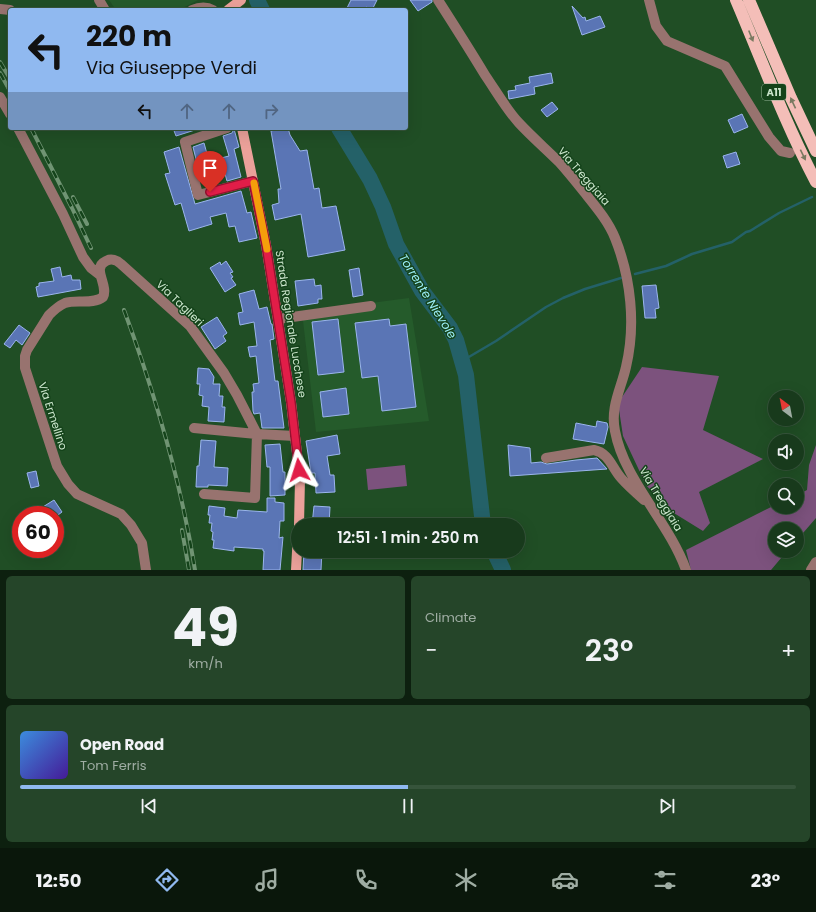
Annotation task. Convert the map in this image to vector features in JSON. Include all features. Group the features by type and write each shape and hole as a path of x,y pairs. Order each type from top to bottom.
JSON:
{"highway":[{"name":"A11","path":"736,0 778,101 816,182"},
{"name":"A11","path":"749,0 791,98 816,151"}],"main road":[{"name":"Strada Regionale Lucchese","path":"242,130 266,245 295,436 300,479 298,518"},
{"path":"296,570 297,558"}],"street":[{"name":"Via Treggiaia","path":"438,0 499,96 518,122 558,162 591,200 600,212 614,237 626,270 631,328 626,366 615,401 613,416 614,424 620,447 630,473 653,508 682,559 686,570"},
{"path":"648,0 656,26 667,41 725,66 769,137 781,151 790,153"},
{"path":"199,8 209,8"},
{"path":"0,97 8,111"},
{"path":"19,130 83,256 91,268 100,275"},
{"path":"221,130 185,142 198,195 253,181"},
{"name":"Via Taglieri","path":"100,275 99,270 103,262 110,259 118,261 190,326 224,374 257,434"},
{"name":"Via Ermellino","path":"100,275 104,290 103,296 97,300 70,302 54,310 49,315 27,350 25,356 26,368 51,450 57,466 64,478 77,494 121,514 131,525 142,543 146,570"},
{"path":"278,319 371,306"},
{"path":"194,428 295,436"},
{"path":"204,494 255,498 257,434"},
{"path":"546,458 594,450 601,452 607,458 620,478 653,508"},
{"path":"811,570 816,562"}],"shaded area":[{"path":"109,0 198,0 183,8 115,8"},
{"path":"409,298 429,421 316,432 302,312"},
{"path":"642,367 719,376 703,430 763,459 699,492 710,523 703,531 669,510 646,485 623,436 618,403"},
{"path":"816,445 816,518 804,532 804,522 768,522 768,558 781,558 771,570 691,570 686,550 768,509 768,514 804,514 804,492 807,490 809,465"},
{"path":"405,465 407,486 368,490 366,469"}],"building":[{"path":"351,0 377,0 373,8 347,8"},
{"path":"410,0 432,0 432,2 418,11"},
{"path":"572,6 583,18 585,17 586,21 600,16 605,27 582,35"},
{"path":"551,73 553,83 534,87 535,94 509,99 508,91 516,90 515,86 530,83 529,77"},
{"path":"552,102 558,109 547,117 541,110"},
{"path":"742,114 748,127 734,133 728,120"},
{"path":"174,130 195,130 176,136"},
{"path":"234,130 239,147 234,149 241,177 227,181 225,174 208,178 209,181 202,183 193,147 204,143 209,161 229,156 223,136 232,133"},
{"path":"289,130 300,151 307,150 314,189 319,188 322,208 336,206 345,250 308,257 301,214 275,220 272,205 279,203 278,189 281,189 271,131"},
{"path":"179,147 195,204 241,191 247,213 251,212 257,238 239,242 235,226 229,227 226,213 210,217 212,224 189,231 181,203 175,205 165,174 170,173 164,152"},
{"path":"736,152 740,164 727,168 723,156"},
{"path":"226,261 233,272 230,273 233,277 231,278 236,285 225,292 210,268 220,262 221,265"},
{"path":"60,267 62,277 71,275 72,280 80,280 81,289 38,297 36,287 39,286 39,283 54,281 51,269"},
{"path":"359,268 363,295 353,297 349,270"},
{"path":"314,279 315,286 321,285 322,299 318,299 318,303 298,306 295,281"},
{"path":"656,285 659,308 655,309 656,318 645,318 642,286"},
{"path":"254,290 259,309 267,307 272,324 274,339 270,340 275,381 278,381 284,428 262,428 260,413 254,414 253,411 253,384 259,383 256,356 250,357 248,347 257,346 254,322 240,325 238,313 243,312 239,294"},
{"path":"217,317 227,333 223,336 226,341 215,349 201,327"},
{"path":"338,319 344,372 318,375 312,322"},
{"path":"389,319 390,326 406,324 416,407 382,411 378,376 362,378 355,323"},
{"path":"19,325 30,333 22,345 16,340 10,348 4,344"},
{"path":"198,368 209,369 214,377 213,384 220,384 219,396 223,396 222,407 225,407 224,422 208,421 209,407 202,406 203,396 199,395 200,384 197,384"},
{"path":"346,388 349,414 323,417 320,392"},
{"path":"597,421 607,423 608,427 604,444 573,439 576,423 596,427"},
{"path":"337,435 340,454 327,456 330,475 334,475 335,492 316,493 315,473 311,473 306,441"},
{"path":"201,440 216,441 214,467 228,468 227,486 208,485 208,487 196,487 197,466 199,466"},
{"path":"280,444 283,472 285,472 285,495 270,496 270,467 267,467 265,445"},
{"path":"508,445 530,448 531,463 541,462 547,464 597,458 607,469 510,476"},
{"path":"36,471 39,486 31,488 27,473"},
{"path":"267,498 275,498 275,502 284,503 284,521 280,521 279,538 283,537 280,570 263,570 263,549 234,547 234,551 213,548 214,540 212,540 213,532 211,531 212,523 209,523 210,515 208,515 209,506 225,508 224,516 237,518 238,510 267,512"},
{"path":"54,500 58,506 44,506"},
{"path":"314,506 330,507 329,518 313,518"},
{"path":"304,558 322,558 321,570 303,570"}],"waterway":[{"name":"Torrente Nievole","path":"257,0 261,8"},
{"name":"Torrente Nievole","path":"340,130 370,179 383,207 396,244 422,291 450,328 456,340 466,375 482,518"},
{"path":"635,274 666,266 692,254 732,242 779,213 812,197"},
{"path":"462,361 496,341 546,307 563,298 585,289 621,278"},
{"name":"Torrente Nievole","path":"497,558 503,570"}],"railway":[{"path":"0,62 8,75"},
{"path":"0,73 8,87"},
{"path":"32,130 91,248"},
{"path":"73,197 87,224"},
{"path":"124,310 166,438 175,471 195,570"},
{"path":"182,530 189,570"}],"slow traffic":[{"path":"254,183 267,249"}],"route":[{"path":"210,192 253,181 266,245 291,402 299,470"}]}
